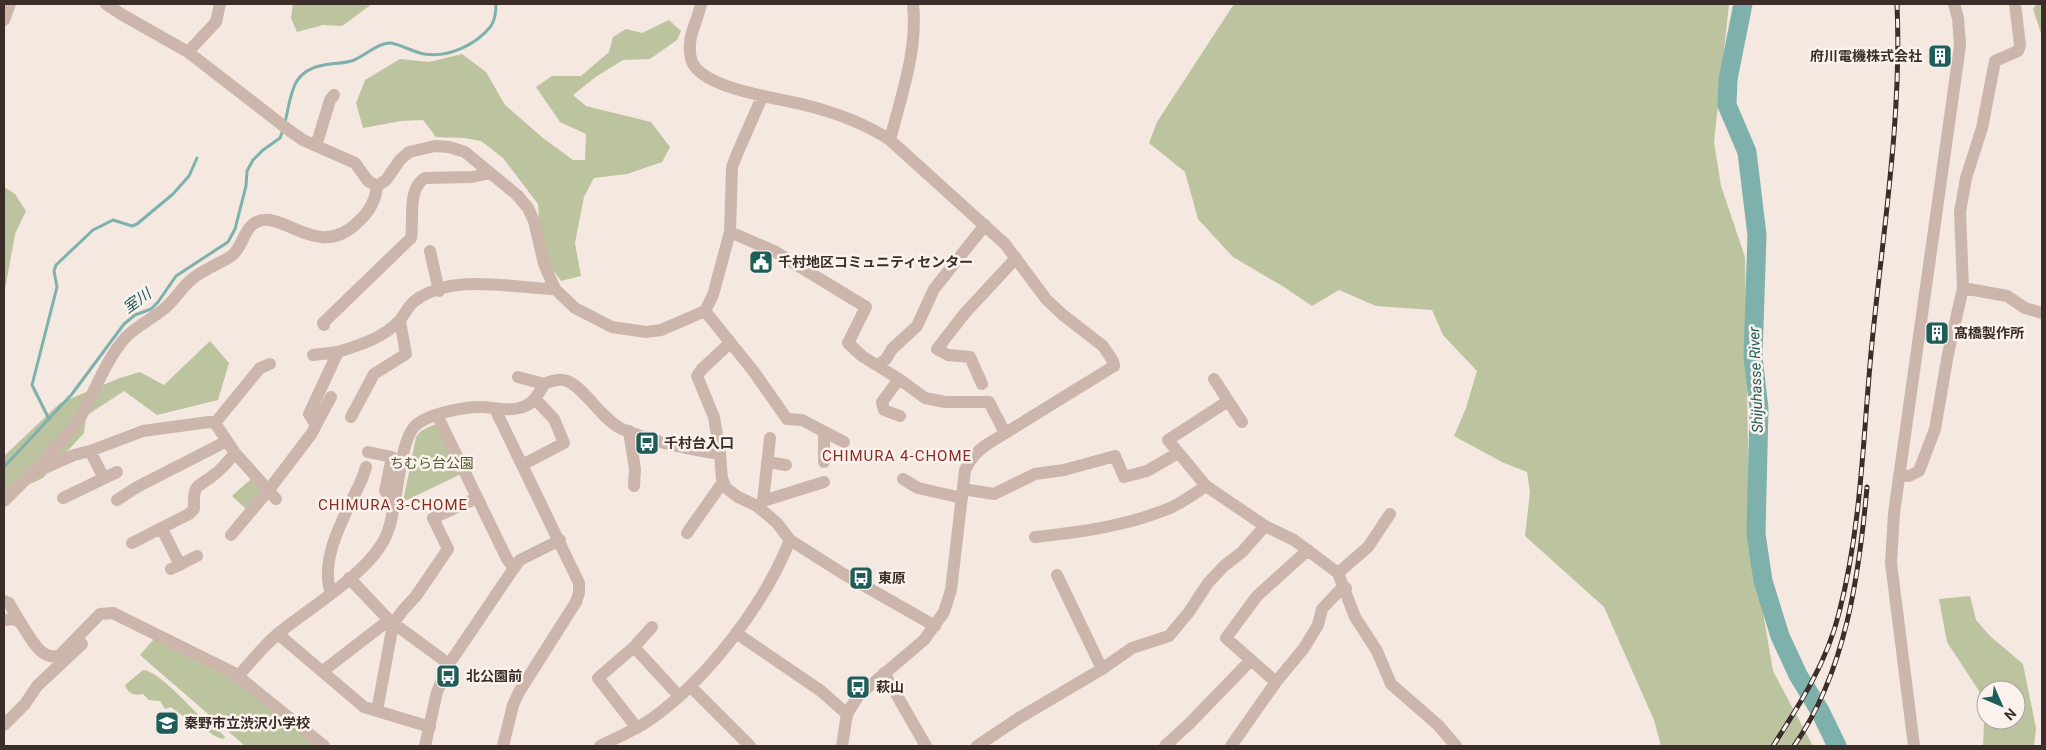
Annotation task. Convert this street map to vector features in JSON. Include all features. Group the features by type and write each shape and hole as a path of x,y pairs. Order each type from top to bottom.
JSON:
{"street":[{"path":"4,20 10,4"},
{"path":"106,4 120,14 188,52 303,140 355,163 368,181 377,186"},
{"path":"188,52 216,22 220,4"},
{"path":"701,4 689,42 692,62 704,75 713,81 762,97 806,105 873,129 890,140 1005,244 1046,299 1063,316 1103,346 1113,361 1114,366 974,454 965,470 951,590 944,612 924,640 858,696 847,714 842,746"},
{"path":"890,140 912,56 915,19 913,4"},
{"path":"1914,746 1891,563 1894,513 1899,475 1960,46 1958,18 1954,4"},
{"path":"1899,475 1909,476 1918,471 1935,429 1948,354 1963,288 1960,221 1966,178 1982,128 1995,61 2018,51 2020,45 2015,4"},
{"path":"316,146 330,100 334,95"},
{"path":"377,186 386,180 400,160 409,152 435,146 449,147 465,152 517,195 528,208 534,221 544,264 555,289 575,308 612,327 646,332 661,330 704,311 714,295 730,232 732,167 762,97"},
{"path":"324,325 411,238 414,194 418,183 425,178 472,177 490,172"},
{"path":"4,501 32,474 80,418 101,377 125,338 141,323 167,306 178,292 198,274 231,257 252,226 267,220 290,225 310,236 325,238 340,236 355,226 362,218 376,199 377,186"},
{"path":"878,365 917,326 934,289 985,226"},
{"path":"730,232 774,251 866,308 848,343 862,356 925,398 946,402 989,402 1005,433"},
{"path":"430,251 439,291"},
{"path":"982,384 970,357 948,355 937,349 965,313 1016,258"},
{"path":"313,355 338,352 376,338 400,321 414,301 461,284 555,289"},
{"path":"1963,288 2007,296 2025,308 2042,313"},
{"path":"704,311 754,372 787,419 802,420 844,442"},
{"path":"350,410 374,374 406,354 400,321"},
{"path":"730,343 697,376 714,417 723,482 731,493 761,504 790,540 842,573 935,626"},
{"path":"316,425 309,414 338,352"},
{"path":"215,423 260,368 270,364"},
{"path":"518,377 544,384 559,380 567,381 573,384 610,422 659,442 720,454"},
{"path":"894,416 884,410 882,402 899,379"},
{"path":"1214,379 1242,422"},
{"path":"238,676 278,634 371,560 378,551 390,527 408,435 414,427 422,420 470,408 524,407 535,399 544,384"},
{"path":"231,535 272,495 312,433 330,397"},
{"path":"522,465 564,443 554,419 535,399"},
{"path":"1228,401 1168,440 1206,486 1265,526 1294,540 1338,573 1346,588 1355,616 1377,651 1391,684 1438,725 1456,746"},
{"path":"495,409 560,540 579,583 579,593 571,610 518,692 503,746"},
{"path":"437,415 507,560 514,568"},
{"path":"32,474 74,455 143,431 209,422 215,423 235,453 272,495"},
{"path":"629,431 635,469 634,486"},
{"path":"824,432 824,462"},
{"path":"761,504 770,438"},
{"path":"117,500 137,487 227,441"},
{"path":"90,451 104,478"},
{"path":"368,452 392,457 385,491 395,500"},
{"path":"132,543 189,514 194,509 194,492 200,483 215,475 235,453"},
{"path":"903,479 918,488 962,494 994,494 1035,474 1064,470 1116,456 1124,477 1147,471 1178,453"},
{"path":"767,462 786,465"},
{"path":"330,593 328,585 331,547 366,467"},
{"path":"63,498 117,472"},
{"path":"687,533 723,482"},
{"path":"761,504 824,482"},
{"path":"1035,537 1085,532 1138,519 1172,507 1206,486"},
{"path":"323,671 391,622 416,596 448,549 433,518 477,498"},
{"path":"1338,573 1368,547 1390,514"},
{"path":"977,746 1019,718 1102,669 1132,648 1169,636 1189,612 1208,583 1224,566 1242,552 1265,526"},
{"path":"162,529 175,567 197,556"},
{"path":"424,746 437,692 448,664 520,560 560,540"},
{"path":"600,746 653,718 691,687 736,633 780,567 790,540"},
{"path":"1276,682 1226,638 1257,596 1308,550"},
{"path":"1057,574 1102,669"},
{"path":"349,578 391,622 448,664"},
{"path":"1231,746 1276,682 1304,648 1318,625 1322,609 1339,591 1346,588"},
{"path":"4,601 9,604 40,651 50,657 60,655 100,614 113,613 238,676 324,746"},
{"path":"4,620 13,619 20,622"},
{"path":"377,711 391,622"},
{"path":"637,728 598,678 634,647 652,627"},
{"path":"736,633 821,691 847,714"},
{"path":"278,634 364,707 430,727"},
{"path":"4,725 25,704 37,686 82,644 76,639"},
{"path":"634,647 679,696"},
{"path":"1165,746 1250,661"},
{"path":"884,673 926,746"},
{"path":"691,687 745,745"}],"green space":[{"path":"293,4 372,4 342,26 323,25 297,32 291,18"},
{"path":"1234,4 1729,4 1714,142 1721,186 1745,257 1749,514 1773,671 1813,746 1661,746 1654,720 1604,607 1525,536 1530,492 1527,472 1504,463 1454,436 1466,408 1477,371 1443,335 1432,310 1376,306 1339,290 1312,306 1233,257 1198,219 1185,172 1149,143 1157,122"},
{"path":"2037,4 2042,4 2042,36 2033,9"},
{"path":"669,20 681,31 677,40 650,59 623,60 597,76 573,95 586,106 651,122 670,147 662,162 627,174 594,178 584,197 575,243 581,276 561,281 542,255 538,204 503,158 481,141 436,137 423,120 401,121 363,128 356,103 365,80 400,59 429,62 462,54 486,72 505,105 543,138 573,160 585,160 586,134 560,122 536,87 552,76 581,76 609,52 613,37 626,29 642,33"},
{"path":"4,187 15,194 26,211 15,234 4,295"},
{"path":"210,341 229,363 218,400 157,415 124,391 86,416 84,433 43,478 4,496 4,456 60,403 120,378 140,372 164,385"},
{"name":"ちむら台公園","path":"433,425 439,426 461,474 403,502 416,437 421,431"},
{"path":"251,479 261,490 247,510 232,496"},
{"path":"1970,596 1976,620 1990,636 2023,664 2036,728 2034,746 1983,746 1984,730 2026,730 2026,680 1976,680 1976,686 1947,642 1939,599"},
{"path":"154,639 232,678 317,746 245,746 140,655"},
{"path":"143,670 164,681 225,737 223,739 215,736 205,726 189,723 188,720 171,707 165,709 160,701 149,700 143,694 137,695 130,692 125,685"}],"waterway":[{"path":"285,122 294,86 305,73 313,68 354,60 386,43 433,55 461,49 478,39 491,26 496,4"},
{"name":"Shijuhasse River","path":"1743,4 1728,79 1727,105 1747,152 1757,235 1753,357 1759,408 1756,534 1763,581 1780,636 1798,675 1820,711 1837,746"},
{"name":"室川","path":"4,467 72,394 124,324 135,315 151,309 176,276 228,242 235,229 246,186 247,171 253,160 280,138 283,130"},
{"path":"49,419 32,385 57,287 54,271 56,265 93,230 113,220 132,226 137,224 173,194 189,176 197,158"}],"railway":[{"path":"1773,746 1812,682 1827,649 1839,613 1853,546 1894,131 1897,89 1897,4"},
{"path":"1794,746 1812,717 1838,655 1847,622 1860,554 1867,487"}],"place":[{"name":"府川電機株式会社","path":"1940,56"},
{"name":"千村地区コミュニティセンター","path":"761,262"},
{"name":"髙橋製作所","path":"1937,333"},
{"name":"千村台入口","path":"647,443"},
{"name":"東原","path":"861,578"},
{"name":"北公園前","path":"448,676"},
{"name":"萩山","path":"858,687"},
{"name":"秦野市立渋沢小学校","path":"167,723"}],"district":[{"name":"CHIMURA 4-CHOME","path":"897,456"},
{"name":"CHIMURA 3-CHOME","path":"393,505"}]}
